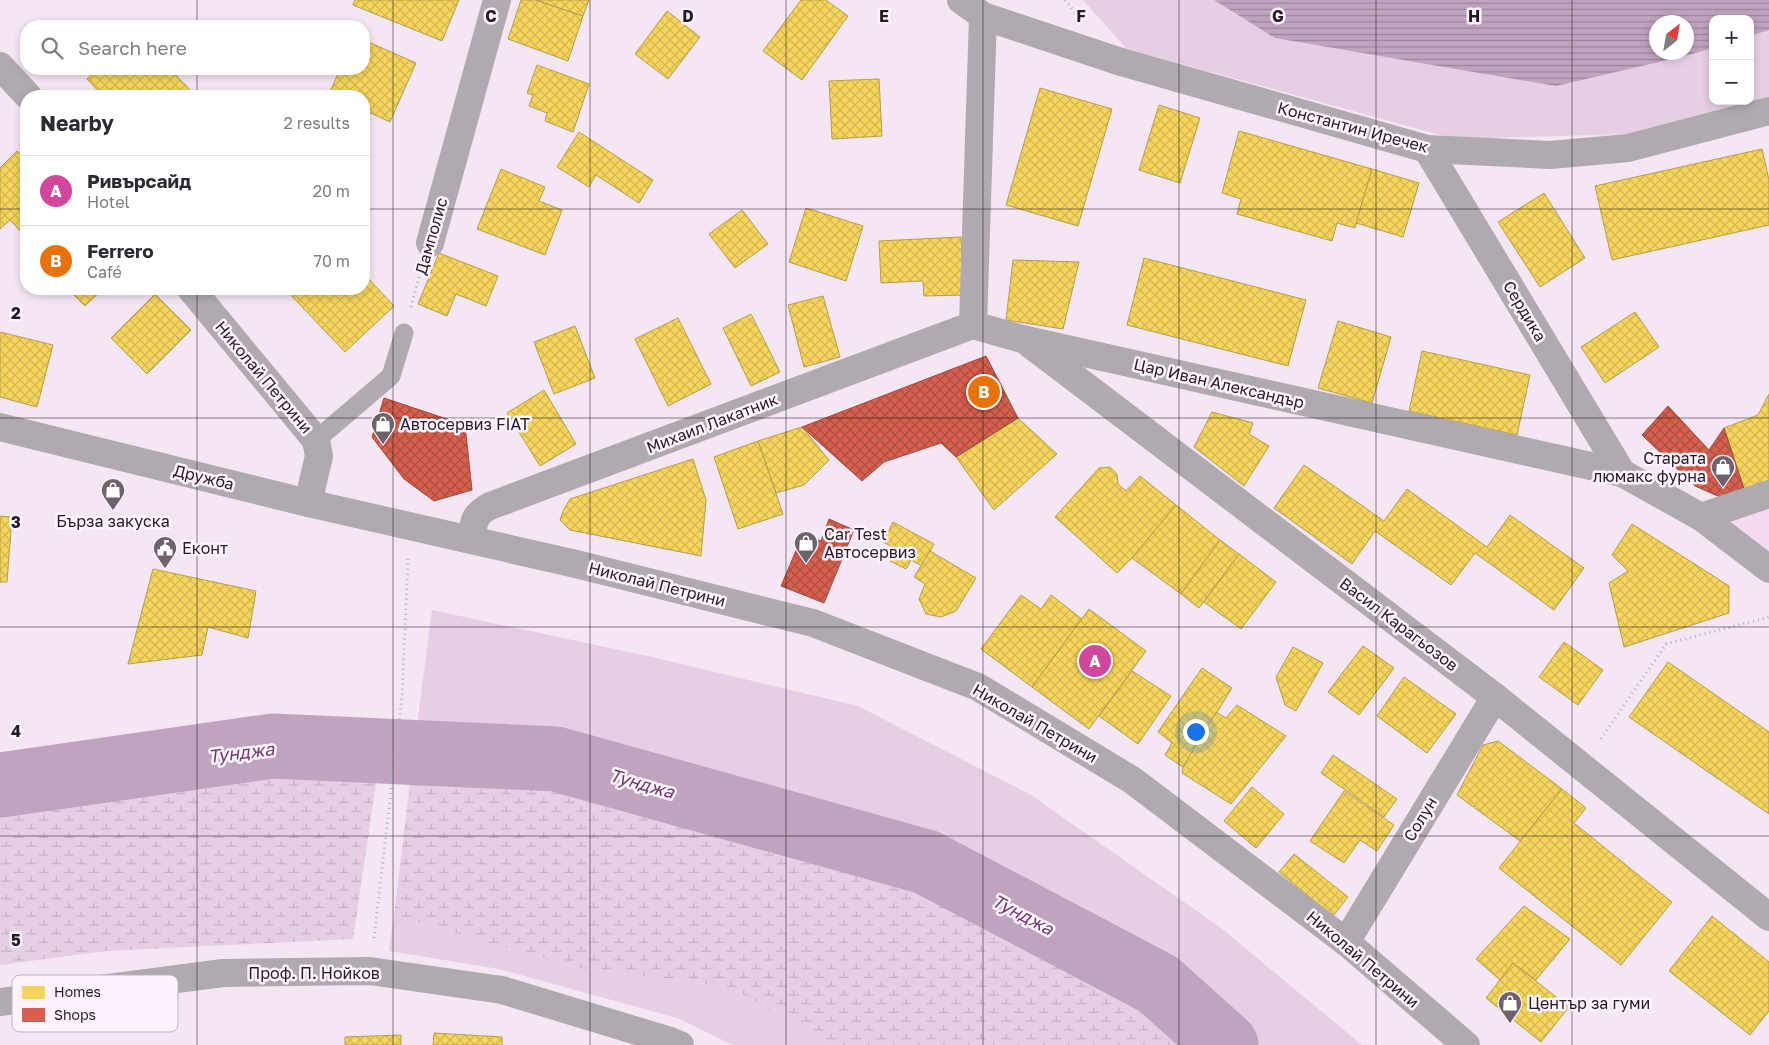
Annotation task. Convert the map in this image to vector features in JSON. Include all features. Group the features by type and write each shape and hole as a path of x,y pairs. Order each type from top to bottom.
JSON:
{"street":[{"name":"Дамполис","path":"430,242 497,0"},
{"path":"961,0 983,16 973,325"},
{"name":"Константин Иречек","path":"983,16 1118,61 1427,150 1550,155 1628,148 1769,112"},
{"path":"0,66 22,90"},
{"name":"Сердика","path":"1427,150 1622,473"},
{"name":"Николай Петрини","path":"196,295 316,440 318,456 308,503"},
{"name":"Цар Иван Александър","path":"973,325 1022,339 1622,473 1701,517 1769,569"},
{"name":"Михаил Лакатник","path":"471,540 475,519 478,514 490,506 973,325"},
{"name":"Васил Карагьозов","path":"1022,339 1495,697 1769,917"},
{"name":"Дружба","path":"0,427 308,503 409,525"},
{"path":"1701,517 1769,494"},
{"name":"Николай Петрини","path":"409,525 813,623 978,687 1132,780 1346,942 1466,1045"},
{"name":"Солун","path":"1346,942 1495,697"},
{"name":"Проф. П. Нойков","path":"178,979 223,973 370,971 502,990 671,1044"}],"lane":[{"path":"316,440 391,376 404,332"}],"path":[{"name":"Дамполис","path":"404,332 430,242"},
{"path":"370,971 402,697 409,525"},
{"path":"1582,767 1666,644 1769,617"}],"shaded area":[{"path":"1214,0 1769,0 1769,30 1754,35 1754,15 1709,15 1709,49 1694,54 1694,15 1649,15 1649,60 1668,60 1556,86 1275,38"},
{"path":"1769,494 1769,569 1701,517"}],"green space":[{"path":"1083,0 1214,0 1275,38 1649,53 1649,60 1694,60 1694,54 1709,49 1709,105 1739,105 1628,134 1455,139 1127,49"},
{"path":"1769,30 1769,97 1754,101 1754,35"},
{"path":"432,610 652,657 858,706 1031,795 1221,928 1362,1045 1251,1045 1162,966 567,740 416,733"},
{"path":"263,726 383,736 353,939 106,951 0,965 0,761"},
{"path":"416,733 567,740 924,840 1162,966 1251,1045 832,1045 730,987 572,967 394,915"},
{"path":"394,915 572,967 730,987 832,1045 733,1045 677,1018 499,969 389,951"}],"building: Homes":[{"path":"355,0 459,0 442,41 353,5"},
{"path":"521,0 536,0 583,16 568,61 508,39"},
{"path":"536,0 589,0 583,16"},
{"path":"801,0 826,0 848,16 802,80 763,51"},
{"path":"667,11 700,37 668,79 635,54"},
{"path":"370,43 416,63 390,122 370,113 370,90 331,90 337,75 370,75"},
{"path":"537,65 589,84 573,132 545,121 547,113 529,106 533,95 527,93"},
{"path":"91,75 176,75 190,90 97,90 87,79"},
{"path":"879,79 882,136 832,139 829,81"},
{"path":"1040,88 1112,109 1078,226 1006,205"},
{"path":"1159,105 1200,118 1180,183 1139,170"},
{"path":"1239,131 1372,169 1355,228 1337,223 1332,241 1237,214 1241,199 1222,193"},
{"path":"579,132 653,180 639,203 596,175 589,187 557,167"},
{"path":"1762,149 1769,180 1769,225 1612,260 1595,186"},
{"path":"17,151 20,154 20,231 10,220 0,229 0,168"},
{"path":"501,169 545,187 539,201 562,210 545,255 477,229"},
{"path":"1372,169 1419,183 1403,237 1356,223"},
{"path":"1544,193 1585,258 1540,287 1498,222"},
{"path":"806,208 863,226 846,281 789,262"},
{"path":"742,210 768,244 735,268 709,234"},
{"path":"961,237 964,295 924,296 923,281 881,283 879,241"},
{"path":"439,253 498,276 486,306 456,294 447,316 418,304"},
{"path":"1144,258 1306,300 1288,366 1127,325"},
{"path":"1013,260 1079,262 1063,329 1006,320"},
{"path":"370,280 394,306 345,352 291,295 370,295"},
{"path":"74,295 97,295 85,306"},
{"path":"154,295 191,330 147,374 111,338"},
{"path":"823,296 840,357 804,367 788,305"},
{"path":"1635,312 1659,347 1605,383 1581,347"},
{"path":"751,314 780,372 751,386 723,328"},
{"path":"678,318 711,384 668,406 635,339"},
{"path":"1338,321 1391,337 1372,403 1318,388"},
{"path":"575,326 595,378 554,394 534,342"},
{"path":"0,332 53,345 37,407 0,397"},
{"path":"1422,351 1530,375 1517,435 1409,411"},
{"path":"544,390 576,444 540,466 507,413"},
{"path":"1769,394 1769,483 1745,492 1724,428 1758,415"},
{"path":"1212,412 1253,423 1249,434 1269,446 1244,486 1194,447"},
{"path":"1018,418 1057,454 994,510 956,457"},
{"path":"802,427 829,460 804,485 776,493 758,441"},
{"path":"758,441 783,514 738,529 714,457"},
{"path":"693,459 706,500 701,556 570,530 560,520 570,499"},
{"path":"1304,465 1384,521 1407,489 1487,547 1510,515 1584,568 1554,610 1475,553 1451,585 1375,531 1352,564 1274,508"},
{"path":"1110,467 1117,474 1118,484 1126,491 1140,476 1176,505 1117,573 1055,517 1099,468"},
{"path":"1176,505 1220,540 1181,594 1132,558"},
{"path":"0,516 12,517 7,582 0,582"},
{"path":"893,522 934,544 922,566 911,560 906,569 890,561 897,549 883,542"},
{"path":"1632,524 1729,586 1729,613 1624,647 1609,583 1628,571 1612,555"},
{"path":"1220,540 1239,554 1199,608 1181,594"},
{"path":"930,551 976,578 956,611 941,617 926,614 919,599 925,584 914,577"},
{"path":"1239,554 1276,582 1241,629 1204,602"},
{"path":"153,569 256,591 248,638 208,627 202,655 128,664"},
{"path":"1021,595 1041,609 1051,595 1082,619 1032,687 981,649"},
{"path":"1089,609 1146,651 1089,729 1032,687"},
{"path":"1564,642 1603,670 1578,705 1539,677"},
{"path":"1363,646 1394,668 1359,715 1328,692"},
{"path":"1293,647 1323,663 1296,711 1285,705 1276,677"},
{"path":"1668,662 1769,732 1769,814 1629,717"},
{"path":"1202,668 1232,688 1183,767 1165,755 1172,743 1158,732"},
{"path":"1132,671 1171,696 1138,744 1099,716"},
{"path":"1404,677 1456,714 1427,753 1377,716"},
{"path":"1237,705 1286,736 1231,804 1182,773 1183,767 1216,712 1226,718"},
{"path":"1498,741 1562,789 1520,841 1457,795 1483,745"},
{"path":"1333,755 1397,799 1384,817 1321,773"},
{"path":"1252,787 1284,814 1256,848 1224,821"},
{"path":"1562,789 1586,808 1574,823 1672,902 1621,965 1499,868"},
{"path":"1344,791 1394,825 1377,851 1360,840 1344,863 1310,841"},
{"path":"1294,854 1348,897 1333,916 1279,872"},
{"path":"1524,906 1570,939 1536,980 1513,963 1500,980 1476,959"},
{"path":"1712,916 1769,962 1769,1011 1750,1035 1669,971"},
{"path":"1513,963 1569,1007 1541,1042 1486,998"},
{"path":"434,1033 502,1037 502,1045 433,1045"},
{"path":"401,1035 401,1045 345,1045 345,1037"}],"building: Shops":[{"path":"986,356 1018,418 956,457 941,443 884,462 862,481 802,427"},
{"path":"384,398 465,425 472,490 434,501 404,479 372,437"},
{"path":"1668,406 1709,450 1724,428 1745,492 1720,497 1695,486 1642,435"},
{"path":"829,519 854,530 824,603 781,586 803,534 821,541"}],"waterway":[{"name":"Тунджа","path":"0,785 273,746 556,759 926,862 1158,984 1226,1045"}],"place":[{"name":"Ferrero","path":"984,392"},
{"name":"Автосервиз FIAT","path":"383,445"},
{"name":"Старата люмакс фурна","path":"1723,488"},
{"name":"Бърза закуска","path":"113,511"},
{"name":"Car Test Автосервиз","path":"806,564"},
{"name":"Еконт","path":"165,569"},
{"name":"Ривърсайд","path":"1095,661"},
{"name":"Център за гуми","path":"1510,1024"}]}
